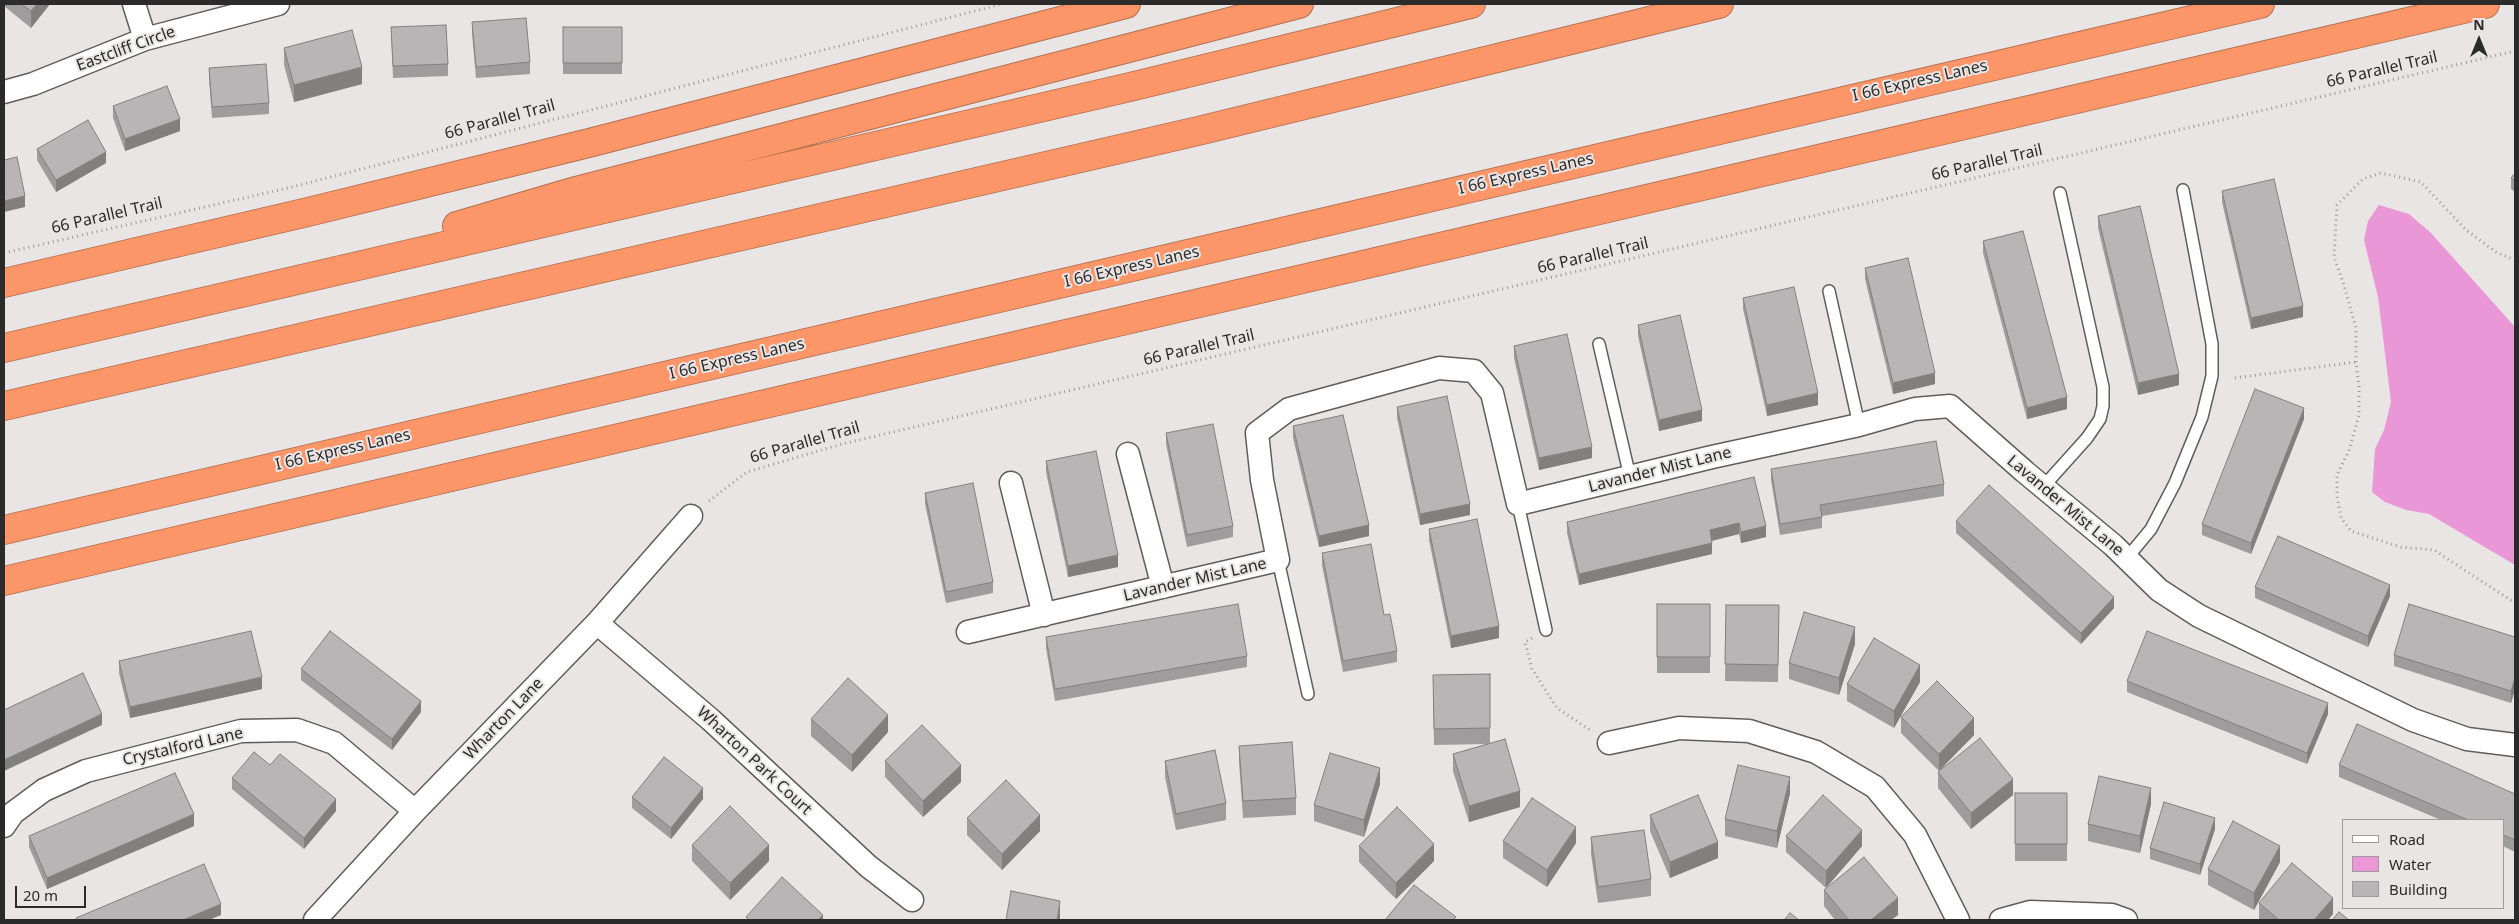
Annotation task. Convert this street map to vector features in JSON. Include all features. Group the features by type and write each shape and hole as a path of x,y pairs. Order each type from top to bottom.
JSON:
{"highway":[{"path":"4,283 308,212 589,143 1126,4"},
{"path":"149,315 576,191 1299,4"},
{"path":"4,348 1130,87 1471,4"},
{"path":"4,406 1198,131 1719,4"},
{"name":"I 66 Express Lanes","path":"4,530 1952,74 2260,4"},
{"path":"4,581 2485,4"}],"street":[{"path":"134,4 145,39"},
{"name":"Eastcliff Circle","path":"4,92 33,84 145,39 278,4"},
{"name":"Lavander Mist Lane","path":"968,632 1278,560 1262,480 1257,433 1289,409 1439,368 1474,371 1492,393 1518,504 1859,425 1915,409 1950,406 2127,558 2159,590 2199,616 2405,716 2466,739 2515,745"},
{"path":"1128,454 1163,587"},
{"path":"1010,483 1044,615"},
{"name":"Wharton Lane","path":"316,920 415,811 597,623 691,516"},
{"name":"Wharton Park Court","path":"597,623 711,720 868,866 912,900"},
{"path":"1609,743 1679,728 1732,730 1749,731 1816,752 1875,787 1881,794 1915,835 1958,920"},
{"name":"Crystalford Lane","path":"4,826 13,813 44,790 86,771 241,731 297,730 334,743 415,811"},
{"path":"2001,920 2030,912 2112,915 2126,920"}],"lane":[{"path":"2127,558 2151,529 2175,483 2202,417 2212,376 2212,344 2183,190"},
{"path":"2043,487 2087,438 2100,419 2103,406 2103,387 2060,192"},
{"path":"1830,291 1859,425"},
{"path":"1599,344 1630,477"},
{"path":"1518,504 1546,630"},
{"path":"1278,560 1308,694"}],"path":[{"name":"66 Parallel Trail","path":"4,253 292,186 1002,4"},
{"name":"66 Parallel Trail","path":"691,516 747,472 842,444 2515,51"},
{"path":"2515,260 2496,252 2466,230 2421,182 2381,173 2363,178 2337,205 2334,228 2334,257 2356,328 2356,362 2359,387 2359,415 2349,450 2337,475 2340,518 2350,532 2401,547 2434,550 2475,575 2503,597 2515,603"},
{"path":"2236,378 2356,362"},
{"path":"1546,630 1525,642 1532,669 1557,708 1609,743"}],"water":[{"path":"2379,205 2409,214 2431,233 2515,327 2515,565 2429,514 2406,510 2385,502 2372,492 2375,449 2384,430 2391,402 2378,297 2364,240 2368,221"}],"building":[{"path":"21,4 37,4 31,11"},
{"path":"526,18 530,62 476,67 472,22"},
{"path":"446,25 448,64 393,66 391,27"},
{"path":"563,27 622,27 622,63 563,63"},
{"path":"352,30 362,67 294,85 284,48"},
{"path":"266,64 269,103 212,107 209,68"},
{"path":"167,86 180,119 125,139 113,106"},
{"path":"88,120 106,152 56,180 37,149"},
{"path":"17,157 25,196 4,201 4,160"},
{"path":"2515,173 2515,181 2511,178"},
{"path":"2274,179 2303,306 2251,318 2222,191"},
{"path":"2140,206 2179,374 2138,383 2098,216"},
{"path":"2023,231 2067,397 2027,408 1983,241"},
{"path":"1908,258 1935,373 1893,383 1865,268"},
{"path":"1794,287 1818,393 1767,405 1743,298"},
{"path":"1680,315 1702,410 1659,420 1638,325"},
{"path":"1567,334 1592,447 1539,458 1514,346"},
{"path":"2255,389 2304,408 2251,543 2202,524"},
{"path":"1447,396 1470,504 1420,514 1397,407"},
{"path":"1343,415 1369,525 1319,536 1293,426"},
{"path":"1213,424 1233,526 1187,535 1166,433"},
{"path":"1936,441 1944,484 1820,505 1822,517 1780,524 1771,469"},
{"path":"1096,451 1118,555 1068,566 1046,461"},
{"path":"1754,477 1766,526 1741,532 1739,523 1710,530 1712,543 1579,574 1567,522"},
{"path":"973,483 993,582 946,592 925,493"},
{"path":"1989,485 2114,597 2081,633 1956,521"},
{"path":"1477,519 1499,626 1451,636 1429,529"},
{"path":"2278,536 2390,585 2368,636 2255,587"},
{"path":"1371,544 1384,615 1390,614 1397,651 1343,661 1322,553"},
{"path":"1238,604 1247,656 1055,689 1046,637"},
{"path":"1657,604 1710,604 1710,657 1657,657"},
{"path":"2409,604 2515,637 2515,678 2511,691 2394,655"},
{"path":"1726,605 1779,605 1778,665 1725,664"},
{"path":"1804,612 1855,627 1839,678 1789,663"},
{"path":"251,631 262,677 130,707 119,661"},
{"path":"330,631 421,701 392,739 301,669"},
{"path":"2147,631 2328,703 2307,753 2127,681"},
{"path":"1874,638 1920,665 1894,711 1847,684"},
{"path":"83,673 102,714 4,760 4,710"},
{"path":"1490,674 1490,728 1434,729 1433,675"},
{"path":"848,678 888,715 852,755 811,719"},
{"path":"1937,681 1974,718 1939,754 1901,717"},
{"path":"2357,724 2515,794 2515,840 2504,835 2504,819 2466,819 2339,765"},
{"path":"922,725 961,765 923,801 885,761"},
{"path":"1980,738 2013,779 1971,813 1938,772"},
{"path":"1505,739 1520,791 1469,806 1453,754"},
{"path":"1292,742 1296,798 1243,801 1239,746"},
{"path":"1215,750 1226,803 1176,814 1165,761"},
{"path":"254,752 270,765 280,754 336,799 304,838 232,778"},
{"path":"1330,753 1380,768 1364,820 1314,805"},
{"path":"664,757 703,788 671,828 632,797"},
{"path":"1738,765 1790,777 1777,831 1725,819"},
{"path":"175,773 194,814 47,878 29,836"},
{"path":"2099,776 2151,788 2140,836 2088,824"},
{"path":"1006,780 1040,815 1002,854 967,818"},
{"path":"2015,793 2067,793 2067,844 2015,844"},
{"path":"1698,795 1718,842 1670,862 1650,815"},
{"path":"1823,795 1862,830 1826,871 1786,836"},
{"path":"1532,798 1576,827 1547,870 1503,841"},
{"path":"2164,802 2215,818 2200,864 2150,848"},
{"path":"730,806 769,845 730,883 692,845"},
{"path":"1397,807 1434,844 1396,883 1359,846"},
{"path":"2233,821 2280,846 2254,893 2208,869"},
{"path":"1644,830 1651,879 1598,887 1591,837"},
{"path":"1864,857 1898,898 1871,920 1849,920 1824,890"},
{"path":"2292,863 2333,898 2314,920 2279,920 2259,903"},
{"path":"204,864 221,904 183,920 77,920 76,918"},
{"path":"782,877 823,915 818,920 749,920 746,917"},
{"path":"1414,885 1456,917 1453,920 1385,920"},
{"path":"1011,891 1060,901 1057,920 1006,920"},
{"path":"2339,912 2349,920 2332,920"},
{"path":"1790,913 1799,920 1784,920"}]}
